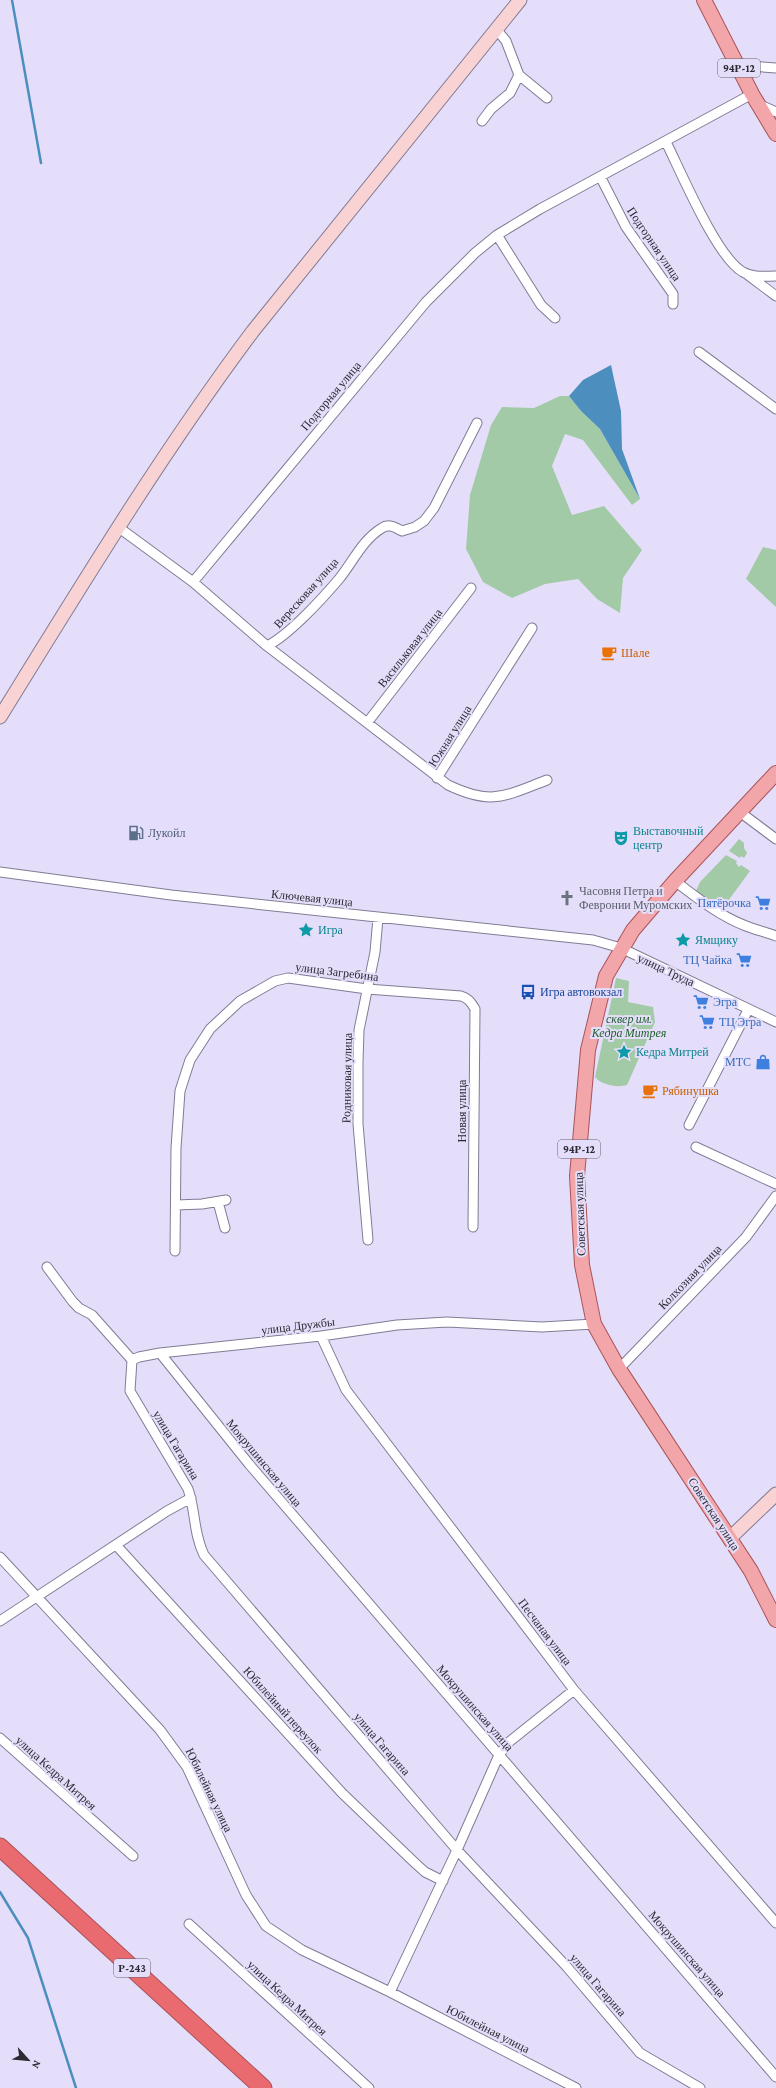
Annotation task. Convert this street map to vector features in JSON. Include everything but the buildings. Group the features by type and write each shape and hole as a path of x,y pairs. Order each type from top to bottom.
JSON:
{"highway":[{"name":"Р-243","path":"0,1847 263,2088"}],"main road":[{"name":"94Р-12","path":"704,0 755,99 776,134"},
{"name":"Советская улица","path":"776,773 675,881 633,930 621,948 606,976 588,1050 577,1176 582,1265 594,1324 619,1368 752,1571 776,1620"}],"street":[{"path":"0,717 118,527 218,378 253,331 520,0"},
{"path":"497,30 506,41 519,75 547,98"},
{"path":"737,65 776,68"},
{"path":"482,121 491,109 510,93 519,75"},
{"path":"755,99 776,112"},
{"name":"Подгорная улица","path":"193,582 426,302 456,270 497,235 540,209 601,178 666,142 755,99"},
{"path":"666,142 725,256 741,271 776,296"},
{"name":"Подгорная улица","path":"601,178 626,227 673,294 673,304"},
{"path":"497,235 541,305 555,318"},
{"path":"747,274 758,276 776,276"},
{"path":"699,352 776,409"},
{"name":"Вересковая улица","path":"267,646 280,640 339,578 364,542 383,527 390,526 402,531 415,527 424,521 434,508 477,423"},
{"path":"118,527 193,582 267,646 437,778"},
{"name":"Васильковая улица","path":"367,723 471,588"},
{"name":"Южная улица","path":"532,628 437,778 466,794 482,798 494,798 547,780"},
{"path":"740,812 776,839"},
{"name":"Ключевая улица","path":"0,872 164,894 594,940 621,948"},
{"path":"675,881 702,902 719,912 745,926 776,936"},
{"name":"Родниковая улица","path":"368,1240 358,1124 358,1062 359,1030 375,952 378,918"},
{"name":"улица Труда","path":"621,948 748,1010 776,1022"},
{"name":"улица Загребина","path":"175,1251 176,1148 180,1091 190,1060 210,1029 240,1001 275,981 288,978 367,989 461,996 467,998"},
{"name":"Новая улица","path":"467,998 475,1009 473,1227"},
{"path":"689,1125 748,1010"},
{"path":"696,1147 776,1184"},
{"name":"Колхозная улица","path":"619,1368 746,1237 775,1199"},
{"path":"176,1205 222,1201 225,1228"},
{"path":"47,1266 73,1302 79,1308 92,1314 132,1360"},
{"name":"улица Дружбы","path":"132,1360 139,1357 160,1353 321,1336 397,1325 447,1322 542,1327 594,1324"},
{"name":"Песчаная улица","path":"321,1336 346,1390 574,1690 776,1923"},
{"name":"Мокрушинская улица","path":"160,1353 248,1464 776,2077"},
{"name":"улица Гагарина","path":"132,1360 130,1391 188,1489 191,1498 197,1541 204,1555 457,1850 567,1967 640,2053 700,2088"},
{"path":"730,1538 776,1494"},
{"path":"0,1621 36,1596 191,1498"},
{"name":"Юбилейный переулок","path":"116,1545 342,1793 425,1872 443,1881"},
{"name":"Юбилейная улица","path":"0,1557 160,1730 176,1750 194,1782 246,1895 266,1926 302,1950 390,1992 576,2088"},
{"path":"390,1992 443,1881 500,1755 509,1742 574,1690"},
{"name":"улица Кедра Митрея","path":"0,1738 133,1856"},
{"name":"улица Кедра Митрея","path":"189,1924 369,2088"}],"green space":[{"path":"560,396 569,396 581,411 600,429 640,499 632,505 583,440 565,434 552,466 572,515 604,506 642,550 623,578 620,613 597,599 578,579 545,584 512,598 483,582 466,549 470,495 491,425 502,407 534,408"},
{"path":"763,547 776,550 776,607 746,579"},
{"path":"739,839 744,843 744,848 747,853 744,858 741,856 740,858 729,851"},
{"path":"726,855 737,861 736,863 739,867 741,865 750,871 725,905 717,907 697,894 696,891 700,882"},
{"name":"сквер им. Кедра Митрея","path":"616,978 629,981 628,1002 653,1007 655,1022 627,1085 623,1086 605,1084 595,1077"}],"water":[{"path":"611,365 621,411 622,449 640,499 600,429 581,411 569,396 583,380"}],"waterway":[{"path":"12,0 41,163"},
{"path":"0,1892 28,1938 76,2088"}],"place":[{"name":"Шале","path":"609,653"},
{"name":"Лукойл","path":"136,833"},
{"name":"Выставочный центр","path":"621,838"},
{"name":"Часовня Петра и Февронии Муромских","path":"567,898"},
{"name":"Пятёрочка","path":"763,903"},
{"name":"Игра","path":"306,930"},
{"name":"Ямщику","path":"683,940"},
{"name":"ТЦ Чайка","path":"744,960"},
{"name":"Игра автовокзал","path":"528,992"},
{"name":"Эгра","path":"701,1002"},
{"name":"ТЦ Эгра","path":"707,1022"},
{"name":"Кедра Митрей","path":"624,1052"},
{"name":"МТС","path":"763,1062"},
{"name":"Рябинушка","path":"650,1091"}]}
